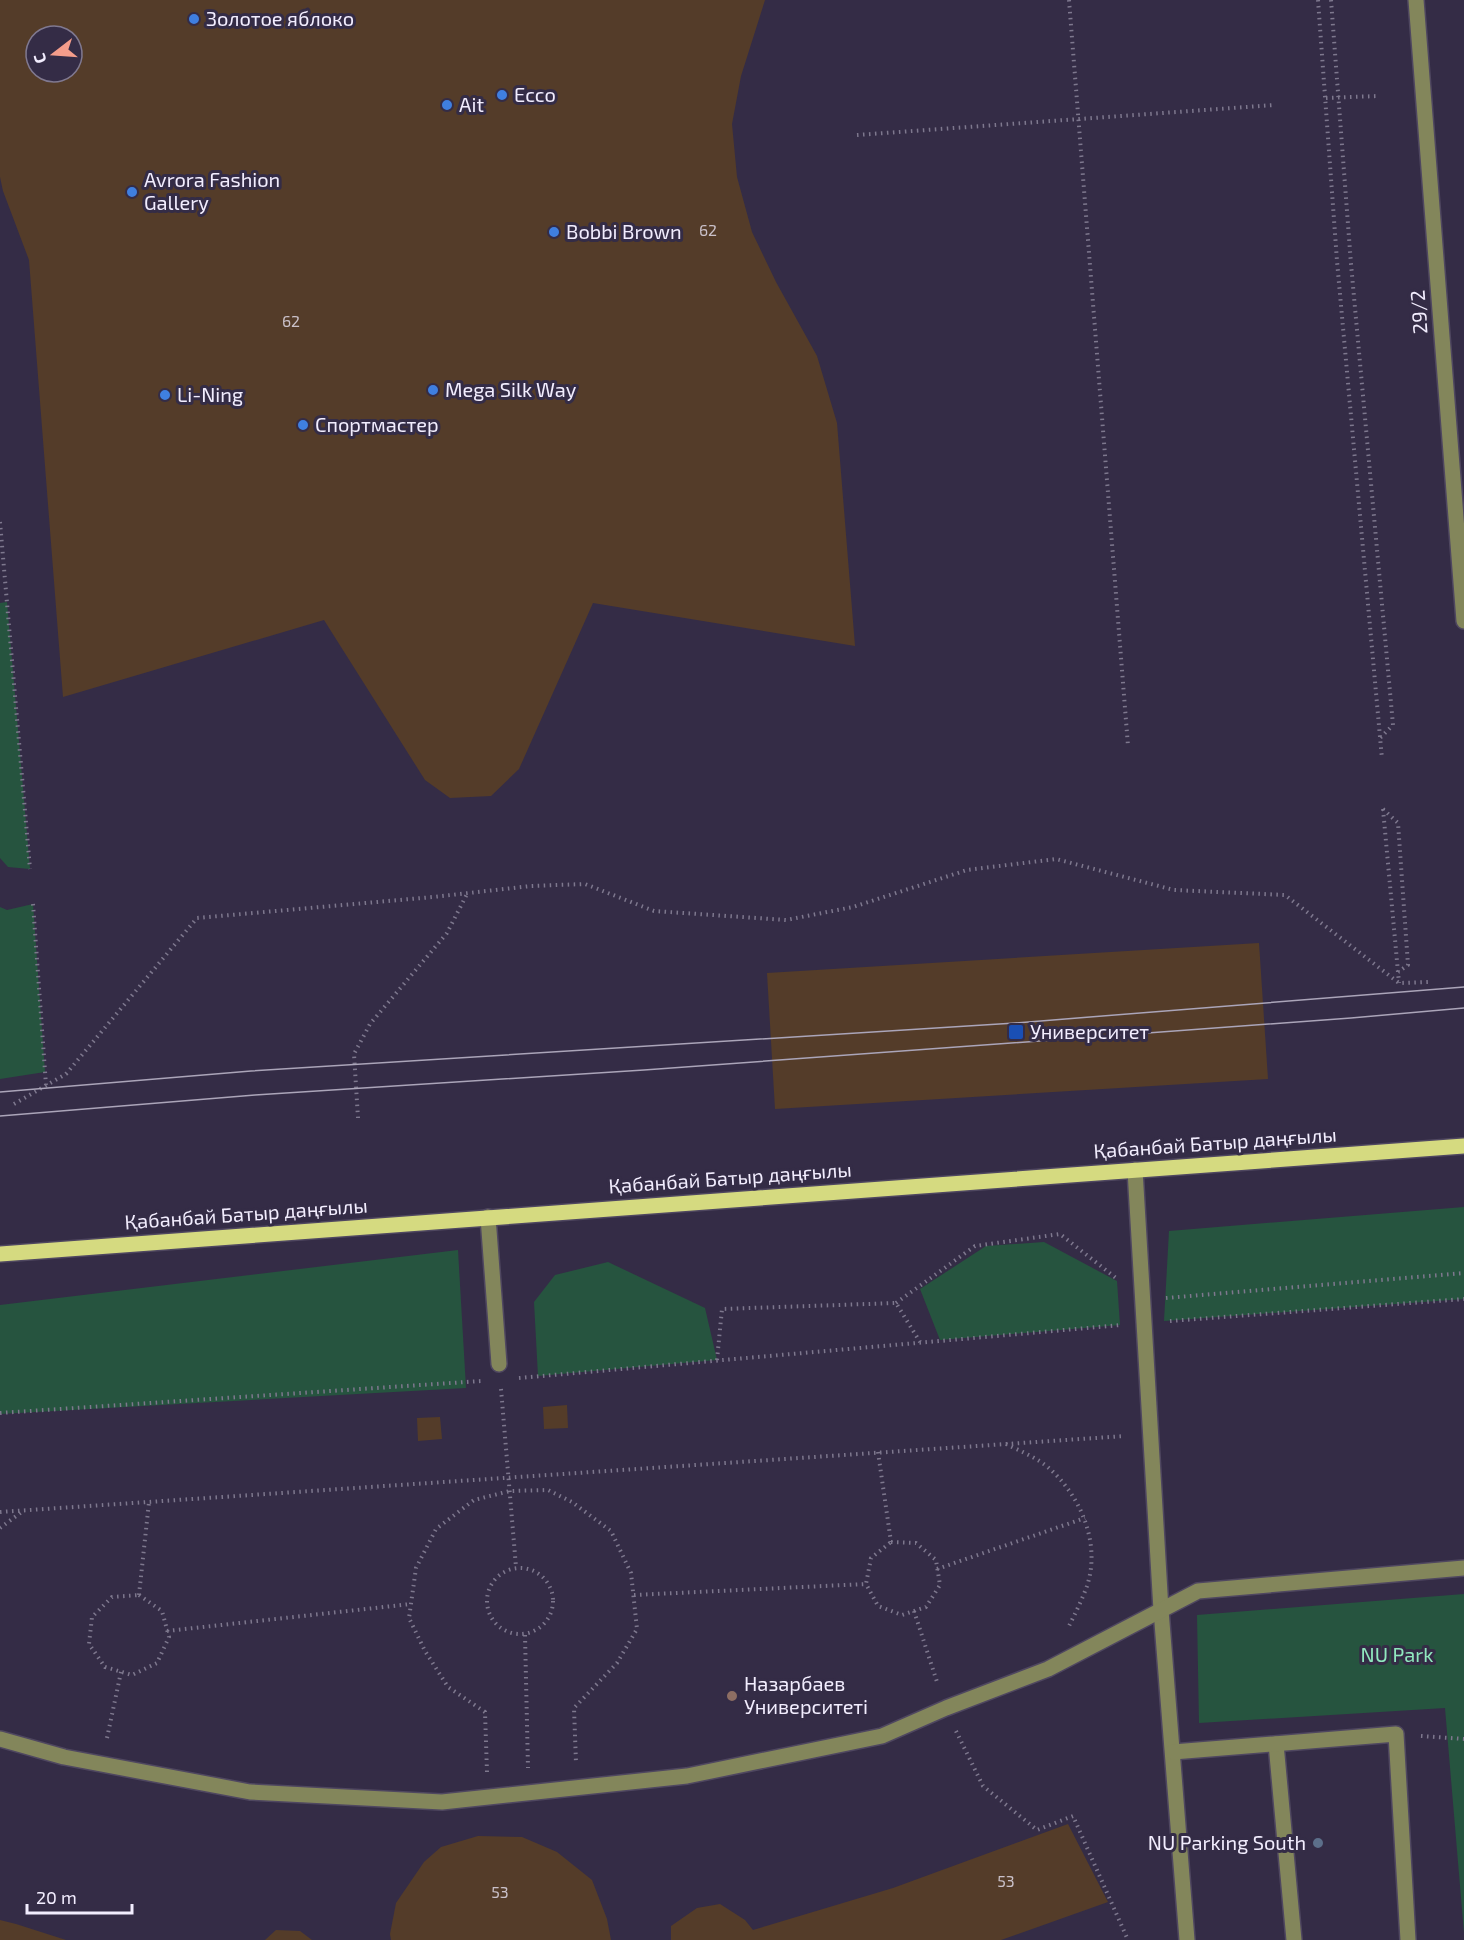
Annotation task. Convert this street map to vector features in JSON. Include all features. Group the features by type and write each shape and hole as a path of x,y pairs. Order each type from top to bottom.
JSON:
{"main road":[{"name":"Қабанбай Батыр даңғылы","path":"0,1254 1464,1146"}],"street":[{"name":"29/2","path":"1416,0 1464,621"},
{"path":"1135,1170 1161,1610 1187,1940"},
{"path":"488,1217 500,1372"},
{"path":"0,1739 64,1758 250,1792 442,1802 687,1776 882,1737 946,1708 1048,1669 1198,1591 1464,1568"},
{"path":"1173,1752 1396,1734 1408,1940"},
{"path":"1276,1744 1294,1940"}],"path":[{"path":"1069,0 1128,746"},
{"path":"1318,0 1337,261 1382,759"},
{"path":"1331,0 1351,264 1393,725 1380,739"},
{"path":"1326,98 1378,96"},
{"path":"857,135 1274,105"},
{"path":"0,522 30,869"},
{"path":"1398,972 1408,965 1398,823 1383,809 1399,983"},
{"path":"14,1104 66,1074 197,918 531,886 585,884 654,910 786,920 853,907 967,870 1056,860 1174,890 1285,895 1399,983 1430,982"},
{"path":"357,1118 354,1054 370,1024 447,933 468,893"},
{"path":"33,904 46,1085"},
{"path":"0,1413 500,1372 717,1360 1144,1323 1464,1299"},
{"path":"717,1360 722,1308 896,1303 920,1342"},
{"path":"500,1372 516,1567"},
{"path":"0,1512 1150,1434"},
{"path":"1004,1443 1049,1468 1070,1491 1085,1518 1091,1552 1088,1584 1048,1669"},
{"path":"878,1452 891,1542"},
{"path":"488,1797 484,1712 448,1687 425,1651 409,1618 416,1568 436,1528 474,1500 510,1491 548,1490 572,1502 610,1531 631,1574 637,1629 617,1663 574,1708 577,1788"},
{"path":"139,1594 149,1502"},
{"path":"0,1528 24,1510"},
{"path":"937,1569 1085,1518"},
{"path":"891,1542 916,1543 936,1560 937,1569 940,1585 926,1607 902,1615 878,1606 866,1584 871,1558 891,1542"},
{"path":"516,1567 536,1571 551,1586 554,1607 544,1626 525,1635 504,1632 489,1616 486,1595 496,1576 516,1567"},
{"path":"634,1595 866,1584"},
{"path":"139,1594 162,1611 167,1631 169,1637 157,1663 132,1675 105,1667 89,1644 92,1617 112,1597 139,1594"},
{"path":"167,1631 411,1604"},
{"path":"914,1611 946,1708 983,1786 1037,1830 1074,1816 1128,1940"},
{"path":"525,1635 528,1793"},
{"path":"102,1764 122,1672"},
{"path":"1396,1734 1464,1739"}],"green space":[{"path":"7,602 30,869 8,867 0,858 0,603"},
{"path":"33,904 45,1072 0,1079 0,907 7,910"},
{"path":"1464,1207 1464,1299 1164,1321 1169,1231"},
{"path":"1044,1242 1117,1281 1120,1325 940,1340 920,1289 986,1246"},
{"path":"458,1250 466,1388 0,1414 0,1305"},
{"path":"608,1262 705,1308 717,1360 538,1376 534,1302 555,1275"},
{"name":"NU Park","path":"1464,1594 1464,1933 1445,1708 1199,1723 1197,1615"}],"building":[{"name":"Mega Silk Way","path":"0,0 765,0 741,76 732,124 737,177 752,232 776,282 817,356 837,423 855,646 593,603 519,769 491,796 450,798 425,780 324,620 63,697 29,260 0,177"},
{"path":"1259,943 1268,1079 775,1109 767,973"},
{"path":"567,1405 568,1428 544,1429 543,1407"},
{"path":"440,1417 442,1439 418,1441 417,1418"},
{"path":"1068,1824 1108,1902 1001,1940 671,1940 671,1926 697,1908 720,1904 745,1920 753,1930 893,1888"},
{"path":"478,1836 522,1837 557,1852 592,1880 607,1919 611,1940 391,1940 396,1903 424,1862 441,1847"},
{"path":"0,1920 16,1924 66,1940 0,1940"},
{"path":"276,1930 300,1931 312,1940 265,1940"}],"tram line":[{"path":"0,1092 251,1071 1015,1023 1464,987"},
{"path":"0,1116 255,1095 644,1070 1464,1008"}],"place":[{"name":"Золотое яблоко","path":"194,19"},
{"name":"Ecco","path":"502,95"},
{"name":"Ait","path":"447,105"},
{"name":"Avrora Fashion Gallery","path":"132,192"},
{"name":"Bobbi Brown","path":"554,232"},
{"name":"Mega Silk Way","path":"433,390"},
{"name":"Li-Ning","path":"165,395"},
{"name":"Спортмастер","path":"303,425"},
{"name":"Университет","path":"1016,1032"},
{"name":"Назарбаев Университеті","path":"732,1696"},
{"name":"NU Parking South","path":"1318,1843"}]}
